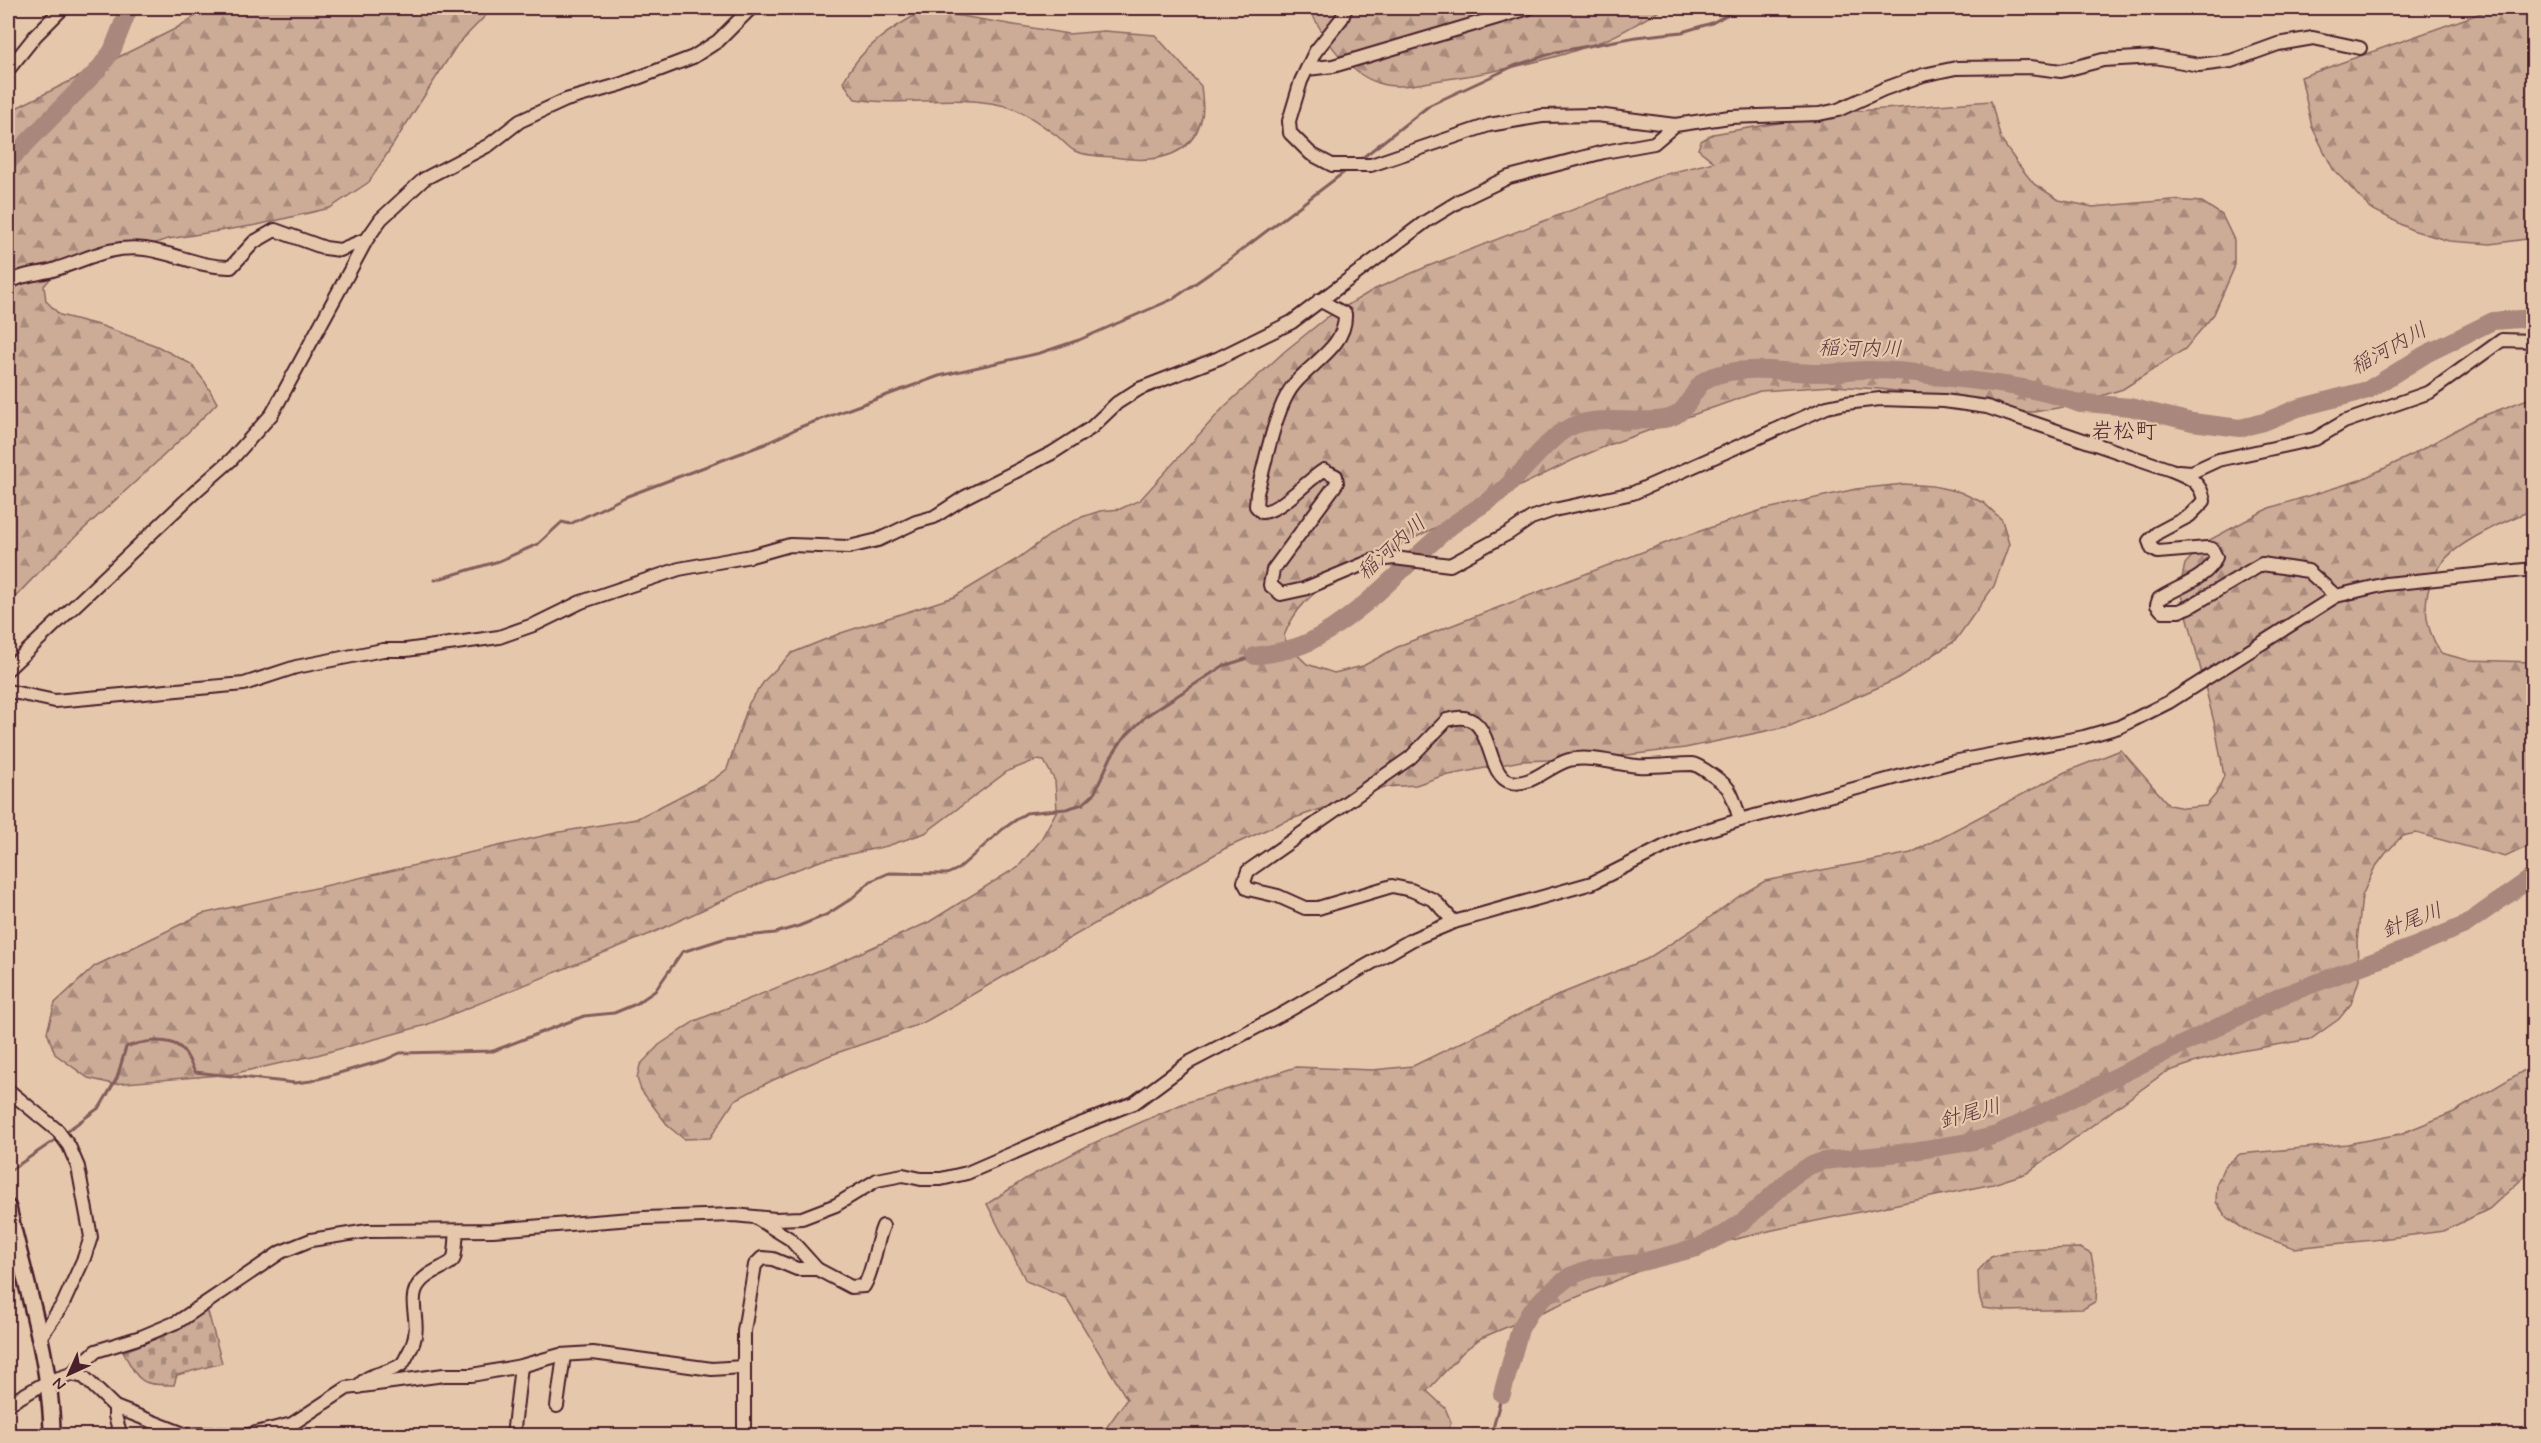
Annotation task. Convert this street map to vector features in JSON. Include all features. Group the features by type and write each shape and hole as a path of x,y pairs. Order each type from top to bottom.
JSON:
{"street":[{"path":"8,70 36,35 63,8"},
{"path":"8,669 231,460 272,414 367,239 381,219 424,179 489,145 520,121 566,100 622,84 693,57 718,41 751,8"},
{"path":"1346,8 1342,18 1319,45 1306,69 1288,121 1290,133 1311,154 1332,165 1371,165 1490,125 1542,116 1597,115 1675,125 1730,117 1819,114 1838,110 1884,89 1923,75 1956,68 2030,67 2061,71 2103,60 2155,57 2199,65 2231,61 2278,44 2313,38 2360,48"},
{"path":"1306,69 1333,66 1528,8"},
{"path":"8,691 56,700 244,684 296,668 383,650 405,650 499,637 536,624 581,602 678,569 751,556 790,545 849,547 878,540 916,522 934,517 965,497 1052,453 1090,428 1116,403 1139,389 1219,358 1292,322 1425,222 1461,200 1509,177 1604,152 1654,143 1675,125"},
{"path":"8,284 24,276 52,271 90,255 116,249 145,249 190,259 213,268 231,267 254,242 275,230 325,248 340,250 367,239"},
{"path":"1319,300 1345,314 1346,325 1338,340 1287,393 1257,493 1256,506 1262,512 1271,512 1312,477 1324,470 1336,476 1337,483 1273,570 1270,585 1281,594 1289,594 1371,561 1394,558 1443,566 1450,565 1509,533 1531,518 1554,510 1633,493 1816,412 1846,402 1880,399 1944,401 1987,407 2171,470 2195,482 2202,490 2204,501 2189,516 2157,533 2149,541 2152,549 2158,552 2207,548 2212,549 2216,556 2213,565 2206,572 2159,599 2157,605 2162,611 2179,611 2189,607 2262,564 2308,571 2336,596"},
{"path":"2171,470 2192,472 2218,460 2315,439 2344,422 2388,409 2430,392 2502,340 2534,341"},
{"path":"8,1404 47,1382 71,1374 96,1351 141,1337 179,1321 281,1252 311,1240 368,1231 457,1231 644,1218 734,1215 775,1220 802,1218 836,1205 877,1180 903,1174 921,1179 941,1179 967,1173 1134,1103 1188,1063 1284,1013 1413,939 1454,922 1592,884 1681,838 1740,820 1953,762 2084,737 2118,727 2169,702 2336,596 2386,584 2534,569"},
{"path":"1454,922 1434,900 1411,890 1392,886 1318,908 1305,908 1278,896 1248,889 1244,882 1248,871 1410,758 1447,720 1455,717 1471,721 1485,734 1498,772 1507,781 1520,783 1569,760 1587,759 1639,766 1695,764 1729,788 1740,820"},
{"path":"8,1090 58,1131 69,1146 78,1167 91,1237 63,1304 39,1339"},
{"path":"8,1208 39,1339 47,1382 52,1436"},
{"path":"754,1217 790,1239 817,1269 850,1287 864,1286 869,1278 875,1244 882,1226"},
{"path":"358,1387 364,1378 402,1364 417,1330 414,1296 416,1287 434,1270 450,1264 453,1259 457,1231"},
{"path":"744,1436 744,1331 755,1265 762,1258 772,1259 797,1269 817,1269"},
{"path":"71,1374 84,1377 116,1407 184,1434 248,1435 292,1424 348,1388 444,1376 472,1375 564,1355 592,1353 712,1369 743,1367"},
{"path":"557,1406 564,1355"},
{"path":"513,1436 521,1366"},
{"path":"116,1407 115,1416 121,1436"}],"green space":[{"path":"208,8 493,8 457,45 369,182 330,208 257,225 168,239 95,262 59,268 44,286 46,301 60,315 102,326 157,346 191,364 217,403 58,553 8,605 8,112 175,29"},
{"path":"1320,8 1665,8 1612,37 1545,60 1418,84 1393,86 1367,78 1339,56 1313,16"},
{"path":"2495,8 2533,8 2533,238 2491,244 2449,241 2412,230 2370,208 2333,169 2312,127 2301,77"},
{"path":"925,10 1068,34 1104,31 1155,35 1201,86 1203,113 1197,131 1189,142 1168,155 1127,159 1077,152 1030,117 1001,105 946,100 891,102 855,99 843,82 850,70 868,49 889,31"},
{"path":"1991,101 2001,140 2034,184 2059,200 2093,207 2171,200 2202,202 2222,215 2234,240 2234,268 2214,314 2185,349 2123,389 2069,406 2034,412 1981,411 1930,395 1879,389 1833,386 1760,391 1611,444 1573,460 1337,576 1305,602 1293,617 1284,636 1288,646 1307,664 1334,673 1363,666 1401,645 1671,541 1762,510 1856,489 1904,484 1933,486 1960,492 1984,503 2002,520 2009,544 1994,586 1955,641 1895,680 1790,726 1685,748 1603,758 1521,761 1439,777 1416,785 1385,787 1283,822 1224,849 923,1023 828,1056 735,1100 710,1138 684,1139 669,1127 641,1090 637,1078 640,1065 659,1045 695,1021 842,961 929,922 1019,866 1040,841 1057,810 1055,781 1044,761 1036,760 1008,771 925,833 887,846 823,860 765,881 650,934 426,1025 317,1055 232,1074 113,1084 88,1078 55,1054 47,1032 55,1003 95,966 202,914 560,832 636,819 714,779 727,769 749,703 765,680 792,653 841,633 954,597 1017,559 1058,529 1082,517 1100,511 1120,509 1140,500 1224,407 1285,351 1326,318 1373,290 1662,175 1714,162 1698,149 1701,141 1713,134 1843,112"},
{"path":"2533,397 2533,510 2484,532 2449,555 2430,585 2426,608 2430,631 2441,653 2467,660 2533,662 2533,844 2505,857 2416,833 2402,836 2374,869 2362,896 2357,942 2359,980 2351,1004 2339,1019 2311,1039 2241,1051 2199,1061 2164,1073 2027,1173 1993,1184 1773,1230 1683,1252 1481,1338 1464,1351 1427,1391 1445,1408 1451,1422 1446,1435 1101,1435 1127,1399 1066,1298 1026,1281 987,1204 1025,1179 1085,1147 1182,1104 1296,1067 1373,1070 1413,1066 1563,993 1647,959 1765,881 1911,853 2065,772 2121,750 2169,805 2184,808 2206,806 2216,794 2224,776 2215,726 2180,587 2185,564 2204,543 2269,508 2360,480 2410,456 2477,418"},
{"path":"2533,1065 2533,1169 2489,1209 2444,1231 2294,1248 2247,1231 2227,1218 2216,1202 2217,1183 2224,1167 2240,1154 2347,1144 2400,1134 2454,1112"},
{"path":"2080,1248 2091,1254 2097,1283 2096,1301 2083,1309 2007,1311 1983,1308 1979,1295 1978,1271 1991,1257 2015,1250"},
{"path":"207,1308 222,1363 177,1375 174,1385 153,1384 141,1380 123,1352 177,1330"}],"waterway":[{"path":"8,162 98,70 112,51 129,8"},
{"path":"1357,162 1430,105 1514,66 1556,52 1636,37 1682,32 1712,23 1739,8"},
{"path":"435,580 499,561 538,544 562,522 570,524 625,497 765,444 800,427 939,376 1040,353 1079,340 1173,299 1226,262 1347,170"},
{"name":"稲河内川","path":"1255,656 1303,645 1328,631 1364,605 1446,530 1513,481 1563,431 1575,425 1601,420 1643,421 1669,418 1687,405 1705,381 1725,373 1754,370 1813,373 1859,370 1908,372 2017,387 2065,398 2080,404 2130,407 2192,422 2240,428 2264,422 2298,408 2368,390 2426,354 2493,321 2534,318"},
{"path":"63,1134 100,1107 117,1078 126,1047 139,1043 161,1041 175,1044 185,1053 195,1072 295,1083 311,1081 385,1060 400,1053 493,1051 584,1016 614,1013 636,1004 655,991 682,952 726,938 775,933 799,926 826,915 851,899 871,881 889,873 947,874 958,869 1003,829 1026,813 1066,809 1083,804 1094,794 1111,757 1123,739 1146,716 1223,666 1255,656"},
{"name":"針尾川","path":"1502,1394 1520,1329 1530,1312 1544,1297 1570,1276 1592,1268 1638,1263 1697,1248 1745,1220 1792,1177 1809,1166 1823,1161 1901,1153 1997,1135 2281,996 2465,925 2534,876"},
{"path":"8,1172 58,1138"},
{"path":"1491,1436 1502,1394"}],"district":[{"name":"岩松町","path":"2124,432"}]}
